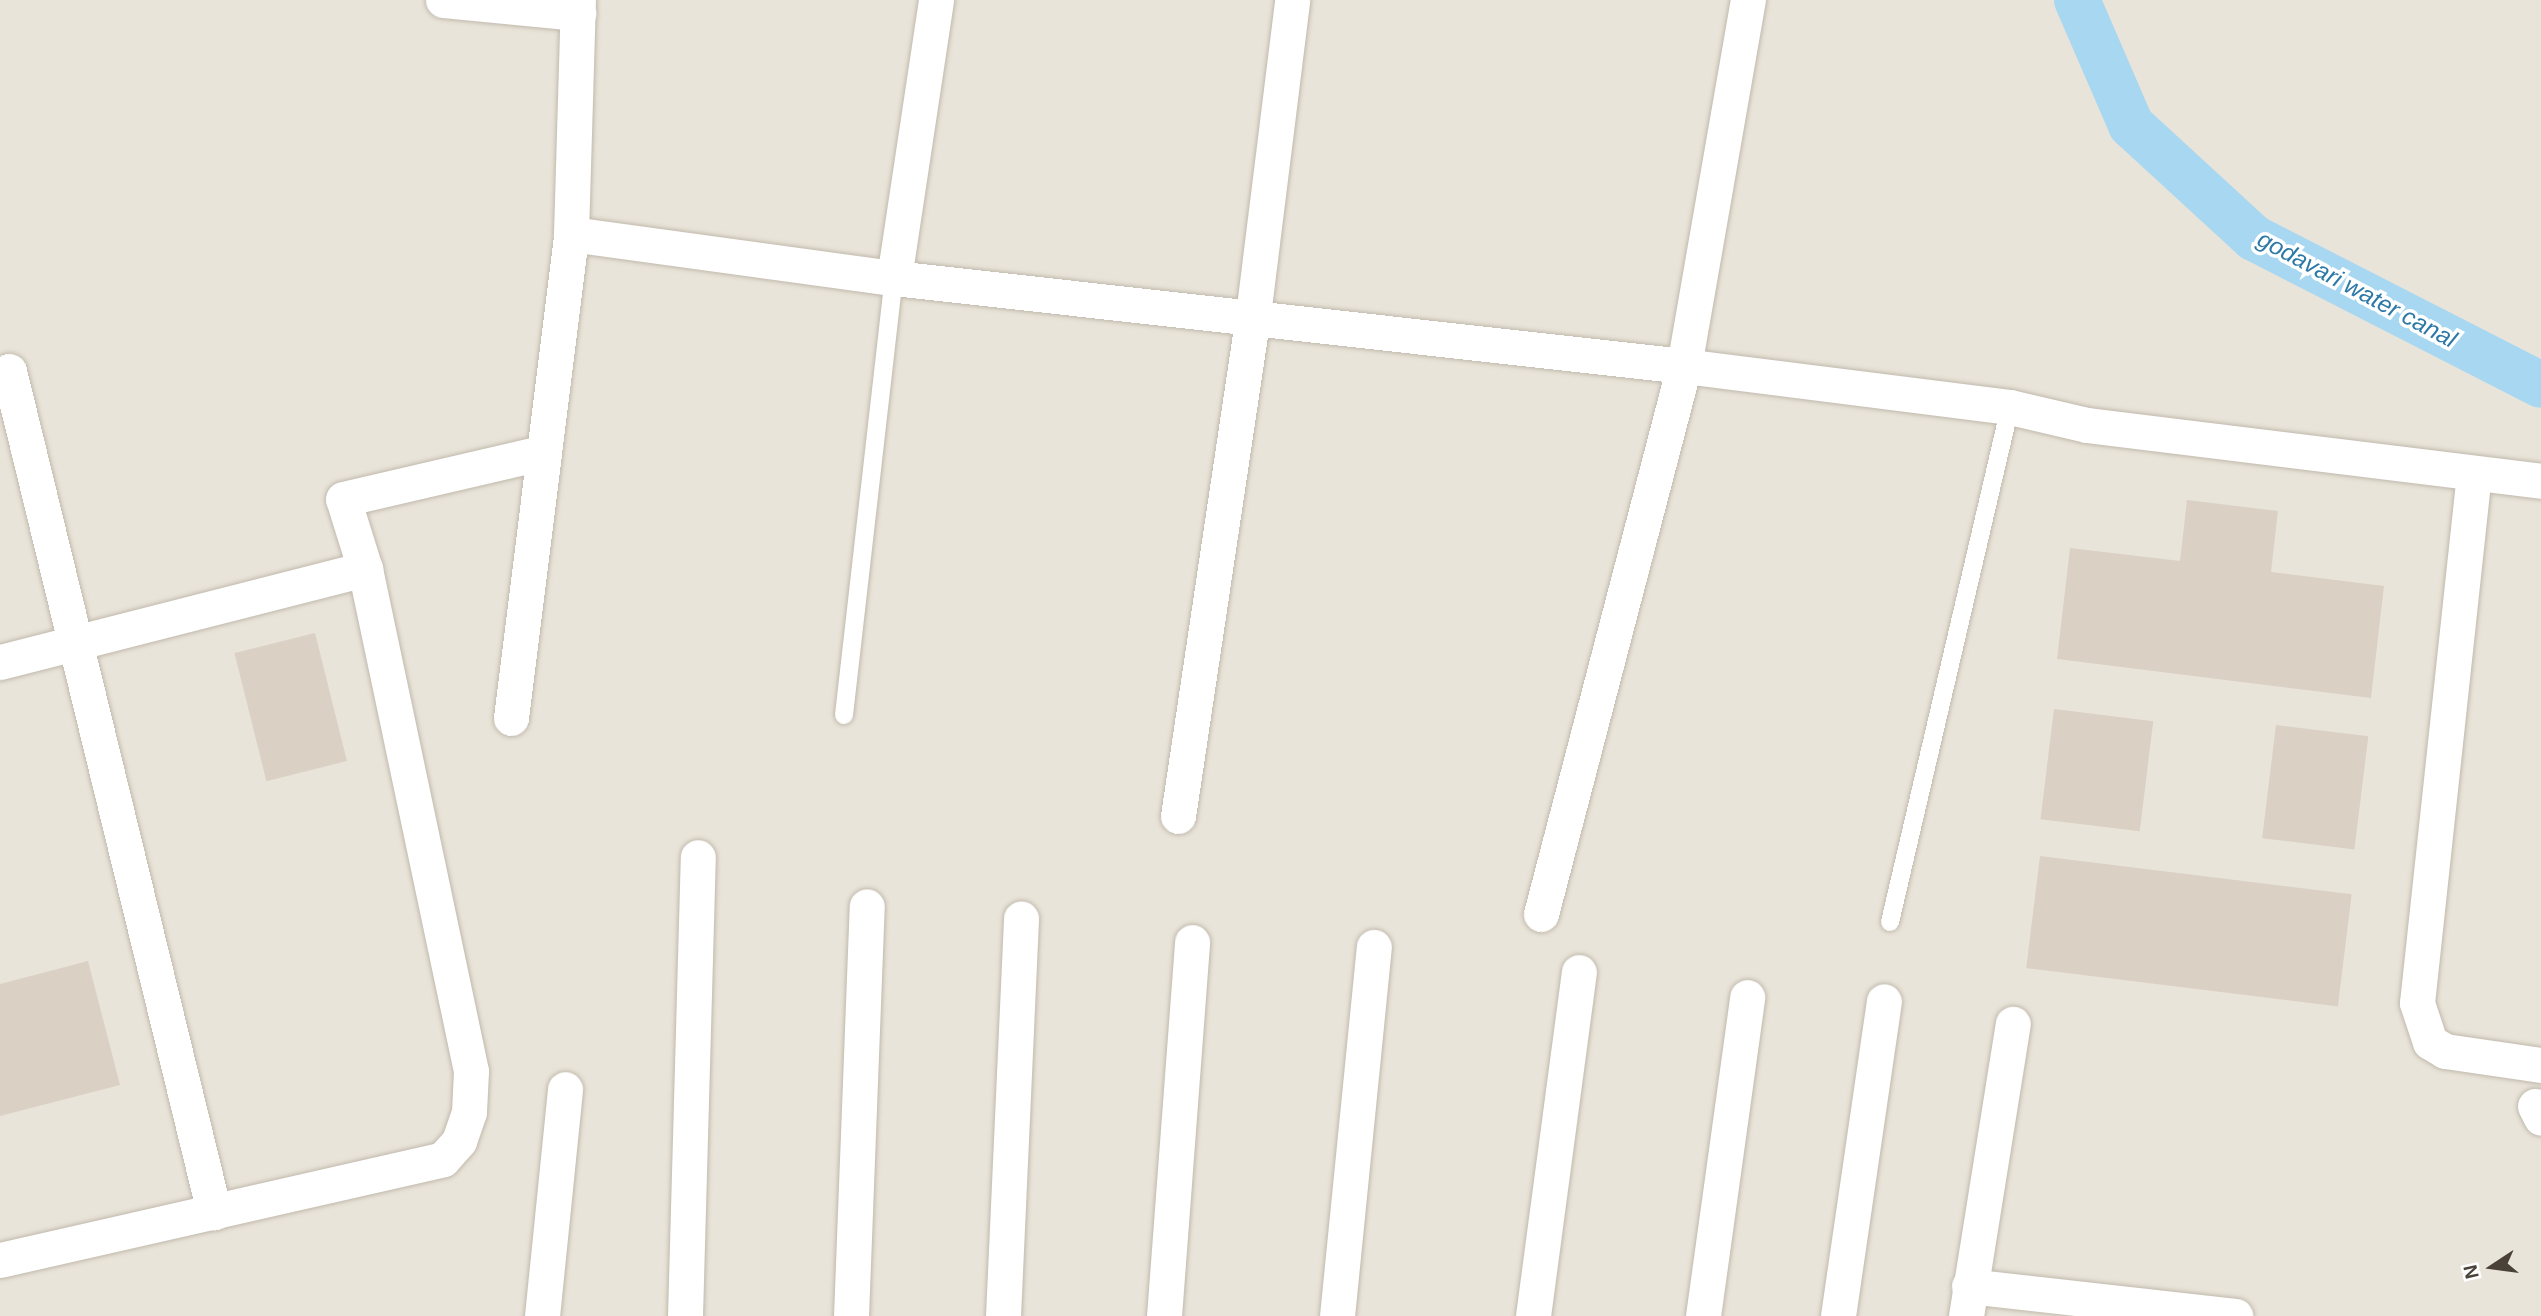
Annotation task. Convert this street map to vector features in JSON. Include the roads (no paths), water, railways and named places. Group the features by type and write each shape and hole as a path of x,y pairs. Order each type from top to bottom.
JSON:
{"street":[{"path":"443,0 578,6 571,234 540,453 511,718"},
{"path":"894,278 936,0"},
{"path":"1178,816 1253,315 1292,0"},
{"path":"1541,914 1684,366 1748,0"},
{"path":"571,234 894,278 1253,315 1684,366 2026,412 2087,425 2541,481"},
{"path":"9,371 214,1212"},
{"path":"0,1260 443,1160 459,1141 470,1112 471,1071 365,569 343,499 540,453"},
{"path":"2474,473 2417,1003 2430,1042 2445,1051 2541,1065"},
{"path":"0,662 365,569"},
{"path":"685,1316 698,857"},
{"path":"851,1316 867,906"},
{"path":"1003,1316 1021,918"},
{"path":"1164,1316 1192,942"},
{"path":"1336,1316 1374,947"},
{"path":"1534,1316 1579,972"},
{"path":"1703,1316 1747,997"},
{"path":"1838,1316 1884,1001"},
{"path":"2012,1024 1967,1301 2235,1316"},
{"path":"542,1316 565,1089"}],"lane":[{"path":"844,715 894,278"},
{"path":"1890,922 2026,412"}],"waterway":[{"name":"godavari water canal","path":"2077,0 2131,125 2254,238 2541,385"}]}
